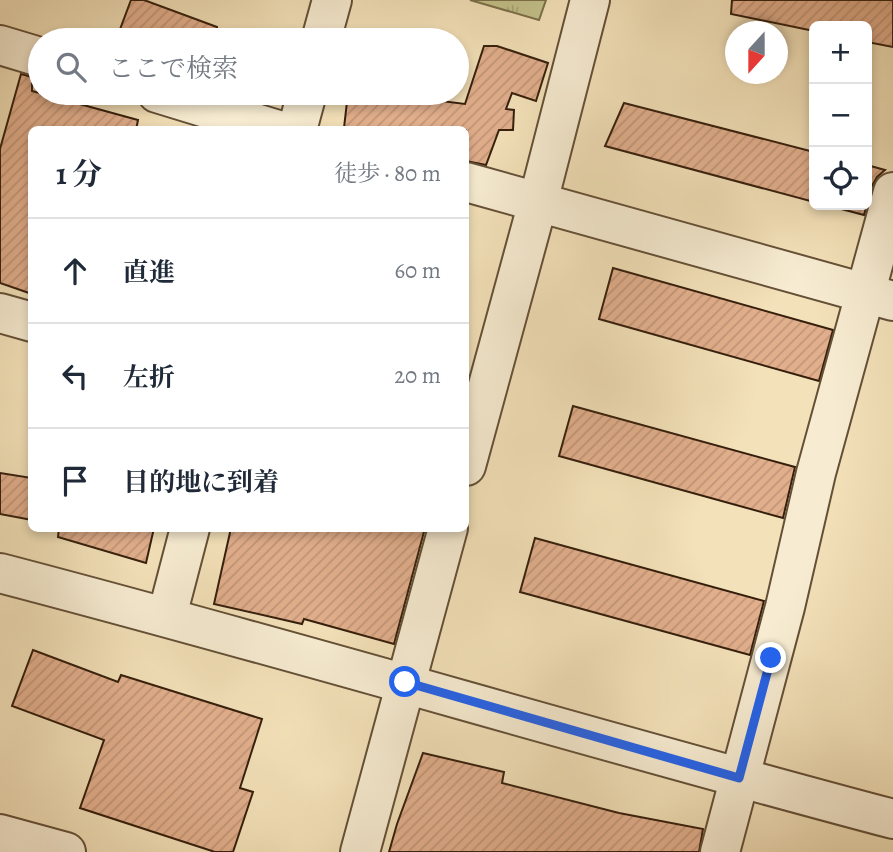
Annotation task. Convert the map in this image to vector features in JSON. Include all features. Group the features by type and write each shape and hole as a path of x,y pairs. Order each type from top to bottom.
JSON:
{"street":[{"path":"324,28 332,0"},
{"path":"469,455 590,0"},
{"path":"0,45 28,53"},
{"path":"196,105 265,126"},
{"path":"298,126 304,105"},
{"path":"469,183 880,297"},
{"path":"720,852 785,607 816,473 880,297 893,192"},
{"path":"0,313 28,321"},
{"path":"167,617 189,532"},
{"path":"360,852 447,532"},
{"path":"0,573 405,682 739,778 893,819"},
{"path":"0,834 66,852"}],"green space":[{"path":"470,0 546,0 539,20"}],"building":[{"path":"131,0 144,0 217,27 217,28 120,28"},
{"path":"732,0 893,0 893,47 872,43 872,21 809,21 809,30 788,26 788,21 765,21 731,14"},
{"path":"484,46 497,46 548,63 536,101 512,93 506,109 514,110 513,130 499,130 486,165 469,162 469,126 344,126 347,105 469,105 469,92"},
{"path":"21,74 28,76 28,105 83,105 138,120 137,126 28,126 28,293 0,283 0,149"},
{"path":"624,103 809,151 809,201 605,146"},
{"path":"872,166 885,170 872,186"},
{"path":"845,210 866,210 864,215"},
{"path":"613,268 833,330 819,381 599,319"},
{"path":"573,406 795,467 783,518 559,456"},
{"path":"0,473 28,477 28,519 0,514"},
{"path":"59,532 153,532 146,563 58,537"},
{"path":"230,532 424,532 394,644 304,619 302,624 214,604"},
{"path":"535,538 764,601 750,655 520,592"},
{"path":"33,650 118,682 121,675 262,719 240,788 253,792 233,852 215,852 80,808 104,740 12,706"},
{"path":"423,753 504,772 502,783 619,813 703,829 699,852 389,852"}],"route":[{"path":"405,682 739,778 771,658"}]}
